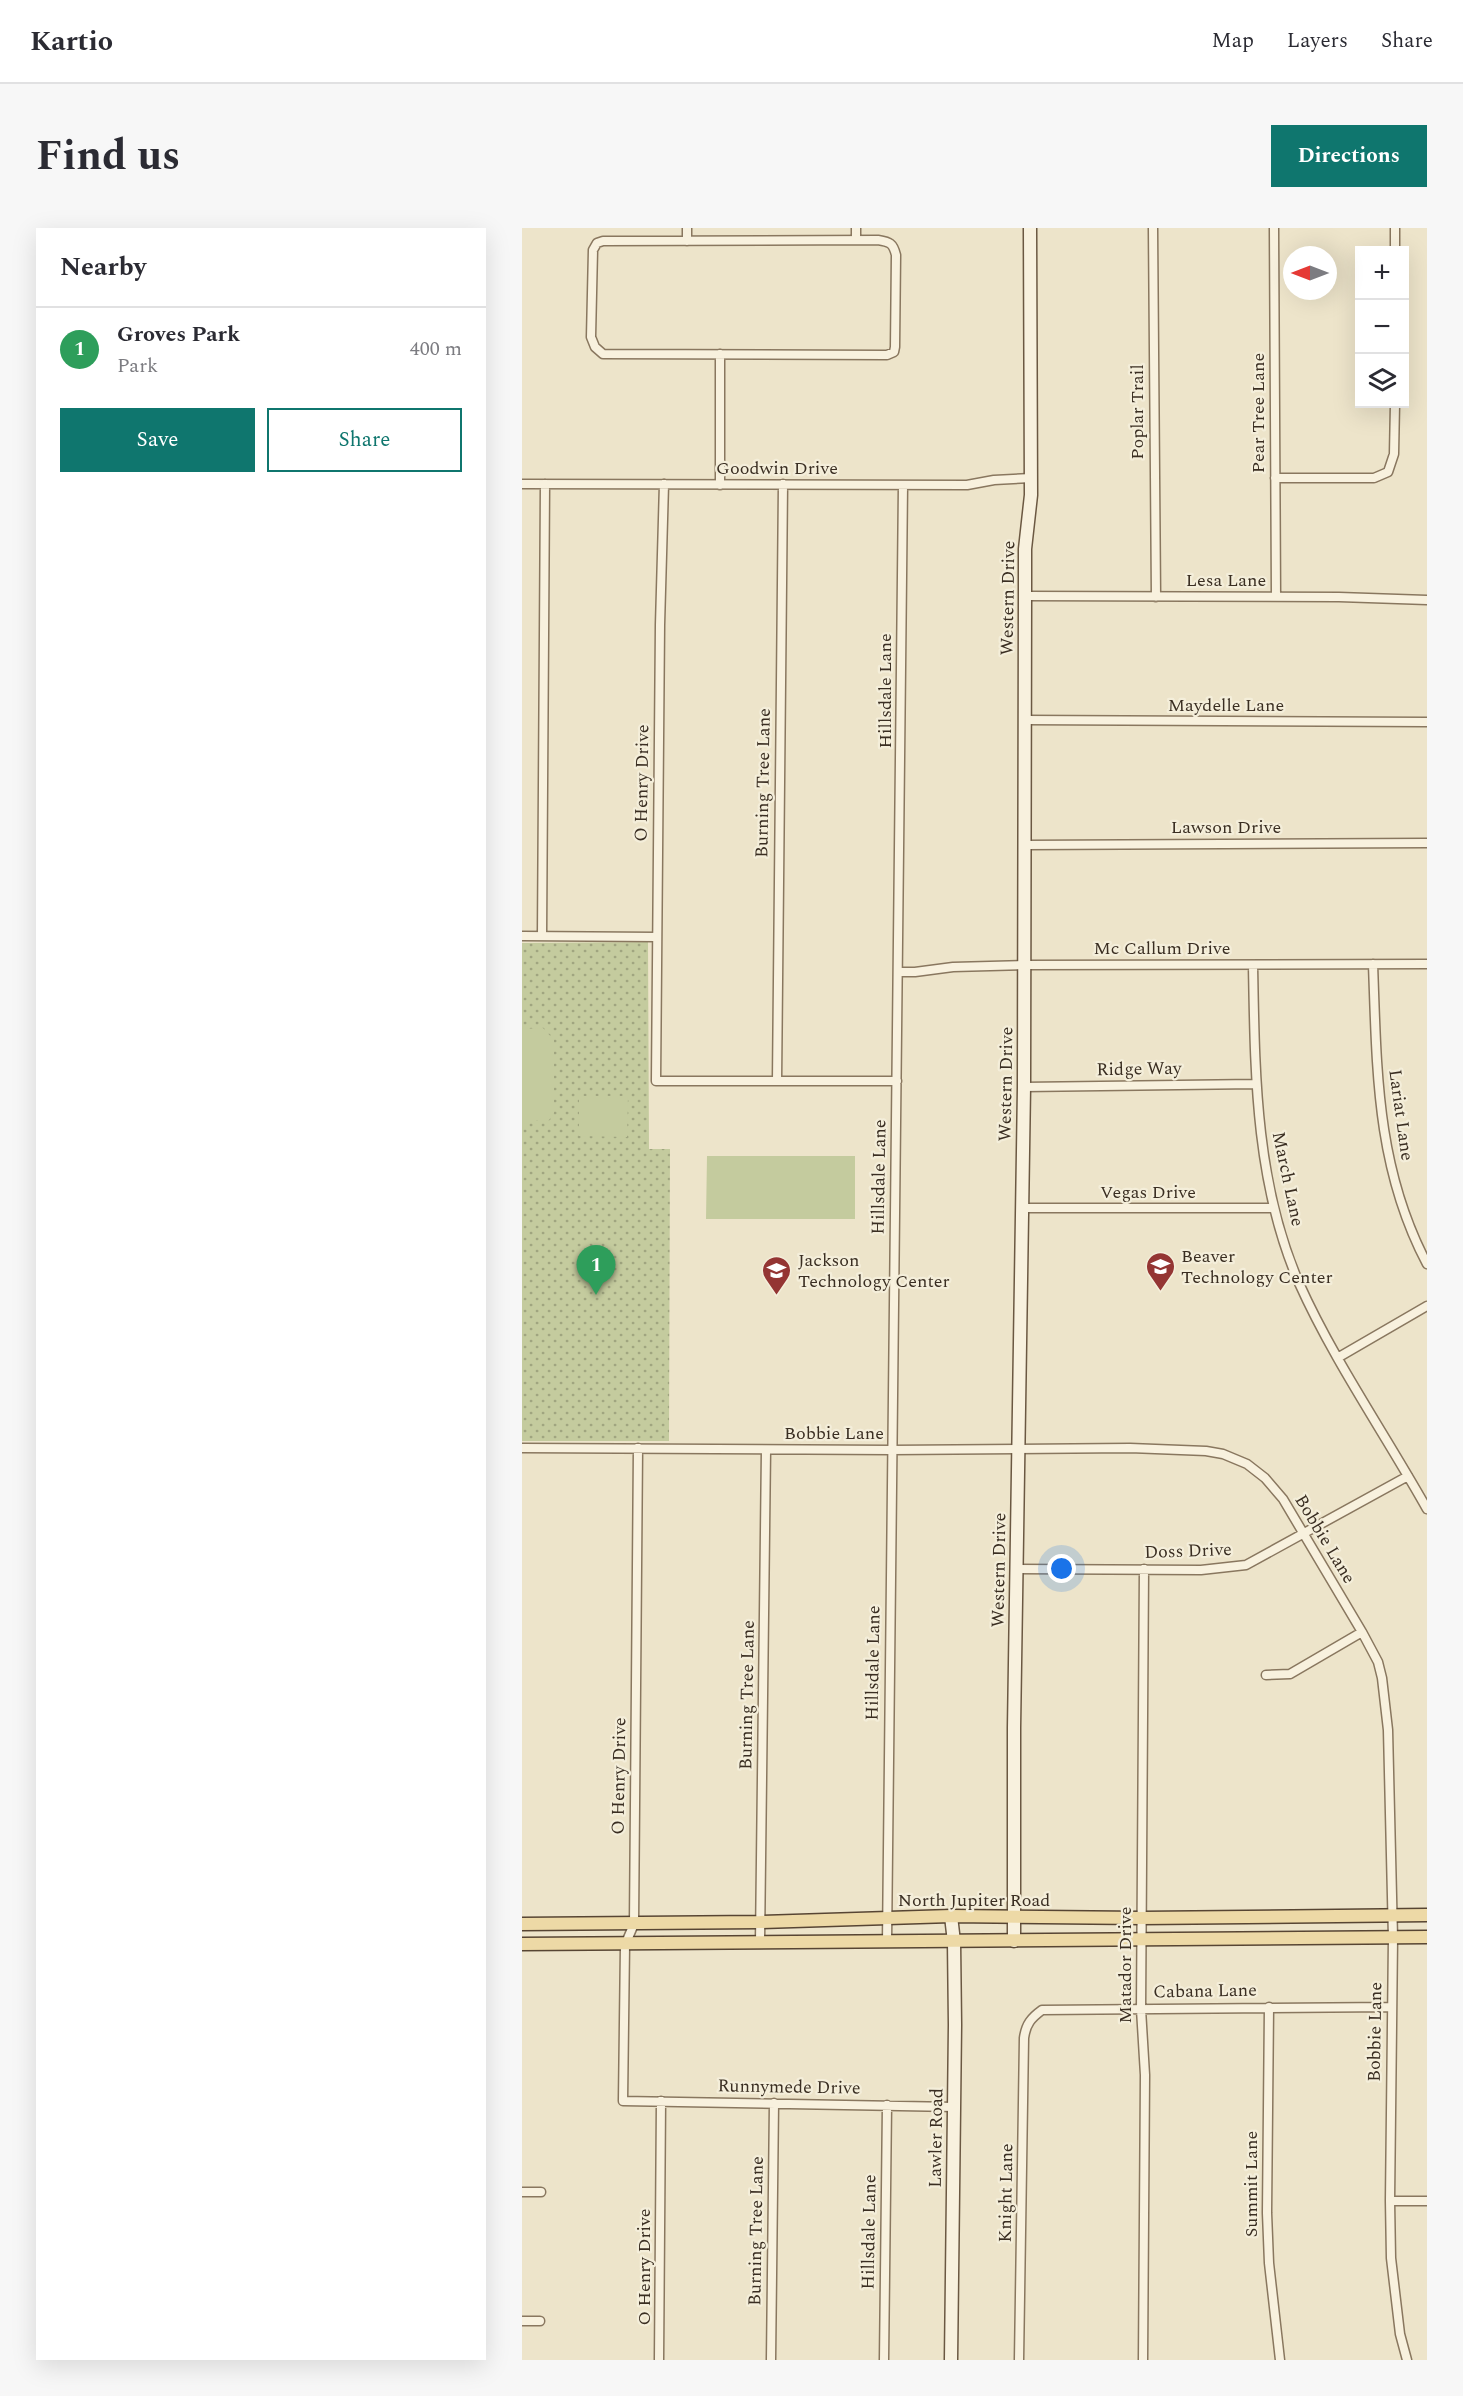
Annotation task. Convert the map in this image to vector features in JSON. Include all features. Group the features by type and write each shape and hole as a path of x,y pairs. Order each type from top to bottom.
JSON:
{"main road":[{"name":"North Jupiter Road","path":"522,1924 760,1922 951,1916 1142,1918 1427,1915"},
{"path":"522,1944 1427,1937"}],"street":[{"path":"687,228 687,241"},
{"path":"856,228 856,240"},
{"name":"Western Drive","path":"1014,1941 1014,1728 1025,965 1025,549 1031,495 1030,228"},
{"name":"Poplar Trail","path":"1153,228 1156,597"},
{"name":"Pear Tree Lane","path":"1274,228 1276,597"},
{"path":"1395,228 1395,246"},
{"path":"878,240 890,242 894,245 896,255 894,352 887,355 603,354 595,347 591,337 593,250 597,243 603,241 687,241 878,240"},
{"path":"720,354 720,485"},
{"path":"1275,478 1374,478 1388,472 1394,454 1395,408"},
{"name":"Goodwin Drive","path":"522,484 967,485 994,480 1031,478"},
{"path":"542,936 545,484"},
{"name":"O Henry Drive","path":"664,484 656,1081 777,1081"},
{"name":"Burning Tree Lane","path":"777,1081 783,484"},
{"name":"Hillsdale Lane","path":"886,1942 903,485"},
{"name":"Lesa Lane","path":"1025,596 1427,600"},
{"name":"Maydelle Lane","path":"1025,720 1427,722"},
{"name":"Lawson Drive","path":"1025,845 1427,843"},
{"path":"522,936 657,937"},
{"name":"Lariat Lane","path":"1373,964 1377,1092 1387,1153 1405,1216 1427,1264"},
{"name":"Mc Callum Drive","path":"898,972 915,972 953,966 1427,964"},
{"name":"March Lane","path":"1253,965 1255,1084 1264,1158 1274,1208 1299,1282 1338,1357 1427,1509"},
{"path":"777,1081 897,1081"},
{"name":"Ridge Way","path":"1024,1087 1255,1084"},
{"name":"Vegas Drive","path":"1022,1208 1274,1208"},
{"path":"1338,1357 1427,1306"},
{"name":"Bobbie Lane","path":"522,1448 766,1450 1130,1448 1223,1454 1247,1464 1265,1478 1283,1499 1362,1632 1378,1662 1386,1702 1393,1938 1391,2258 1400,2334 1407,2360"},
{"name":"O Henry Drive","path":"623,2101 625,1945 634,1924 638,1448"},
{"name":"Burning Tree Lane","path":"760,1942 766,1450"},
{"name":"Doss Drive","path":"1017,1569 1201,1570 1246,1565 1408,1476"},
{"name":"Matador Drive","path":"1143,2360 1145,2075 1141,2009 1141,1940 1144,1569"},
{"path":"1266,1675 1290,1674 1362,1632"},
{"name":"Lawler Road","path":"951,1916 954,1942 955,2107 951,2360"},
{"name":"Summit Lane","path":"1269,2007 1267,2213 1269,2263 1280,2360"},
{"name":"Cabana Lane","path":"1025,2027 1042,2010 1392,2007"},
{"name":"Knight Lane","path":"1019,2360 1025,2027"},
{"name":"Runnymede Drive","path":"623,2101 955,2107"},
{"name":"O Henry Drive","path":"659,2360 661,2101"},
{"name":"Burning Tree Lane","path":"771,2360 774,2103"},
{"name":"Hillsdale Lane","path":"884,2360 887,2104"},
{"path":"522,2192 541,2192"},
{"path":"1390,2201 1427,2201"},
{"path":"522,2321 540,2321"}],"green space":[{"path":"648,942 649,1149 670,1149 669,1441 522,1441 522,943"},
{"path":"543,1028 554,1040 554,1113 549,1120 526,1120 526,1124 522,1123 522,1029"},
{"path":"579,1096 628,1096 627,1137 579,1136"},
{"path":"707,1156 855,1156 855,1219 706,1219"}],"place":[{"name":"Beaver Technology Center","path":"1160,1292"},
{"name":"Groves Park","path":"596,1295"},
{"name":"Jackson Technology Center","path":"777,1296"}]}
